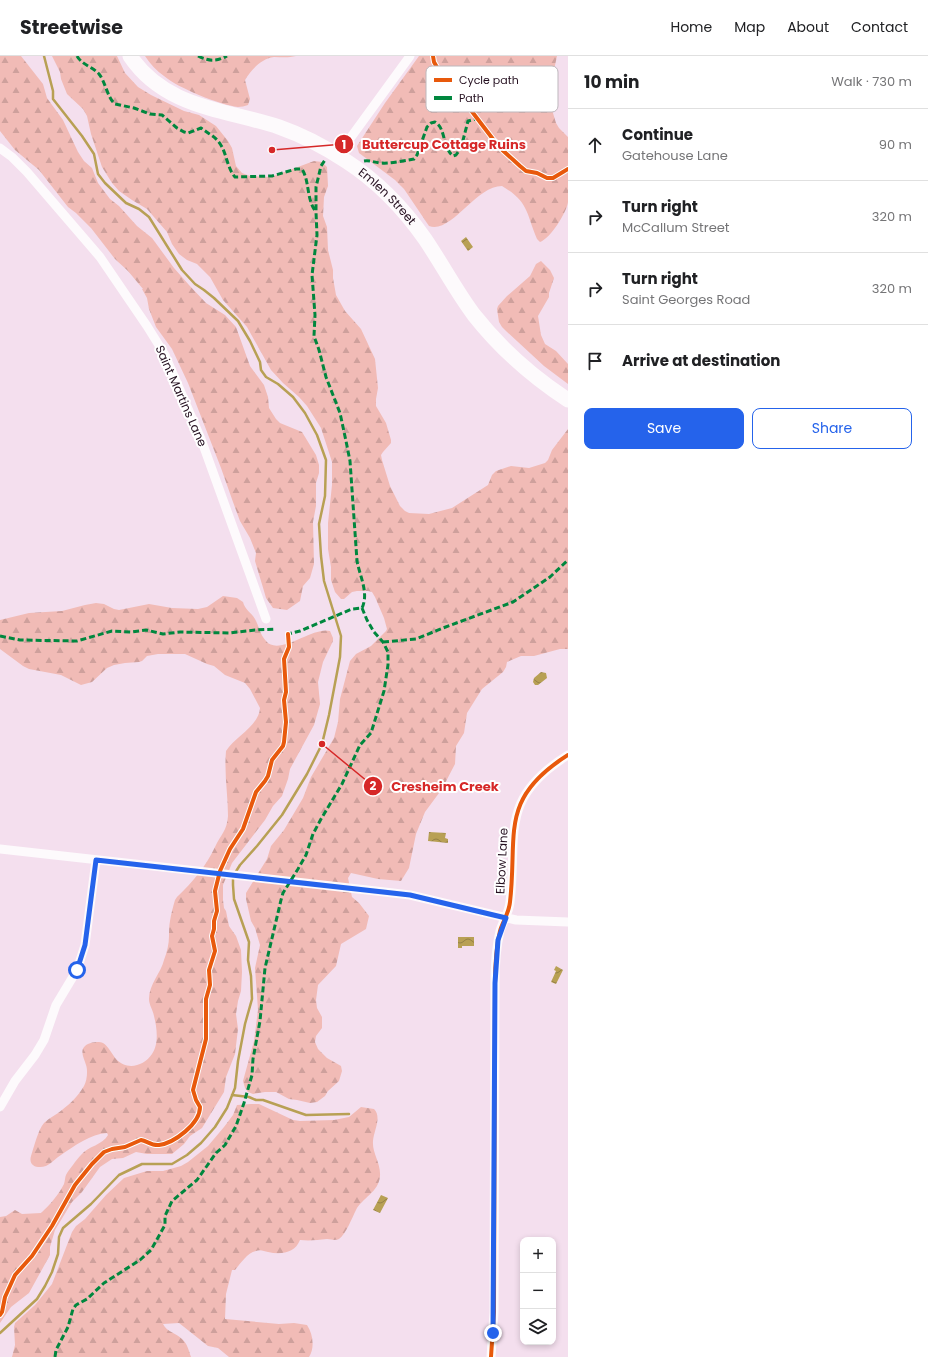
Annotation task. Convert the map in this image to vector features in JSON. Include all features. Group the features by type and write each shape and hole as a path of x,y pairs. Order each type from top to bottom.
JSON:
{"main road":[{"name":"Emlen Street","path":"130,56 138,68 152,81 180,98 206,108 279,127 303,137 338,155 369,178 406,215 424,238 471,310 500,344 541,381 568,400"}],"street":[{"path":"338,155 410,56"},
{"name":"Saint Martins Lane","path":"0,148 12,157 27,172 100,258 162,350 179,385 201,440 266,619"},
{"name":"Elbow Lane","path":"491,1357 494,1312 496,965 498,940 510,901 512,839 518,808 538,778 554,764 568,755"},
{"path":"0,849 410,895 506,918 532,921 568,922"},
{"path":"0,1107 15,1081 44,1040 56,1005 77,970 85,945 96,860"}],"green space":[{"path":"0,56 21,56 43,84 47,98 63,120 78,152 84,161 92,168 98,183 110,199 119,206 137,226 152,238 174,268 206,303 225,315 236,327 250,366 264,385 268,397 269,408 280,423 302,432 316,455 319,465 319,473 316,483 316,506 313,522 314,564 310,578 303,586 300,601 287,610 273,608 266,598 255,561 256,553 250,538 240,521 188,383 172,349 156,327 143,289 128,271 115,259 91,228 68,207 39,170 15,150 0,131"},
{"path":"52,56 117,56 125,73 138,87 184,111 199,115 216,126 232,148 236,166 242,173 250,176 271,177 314,161 322,162 327,167 328,186 324,197 323,216 327,227 328,250 333,270 336,295 345,311 361,329 375,359 378,388 376,406 386,423 391,440 391,443 381,455 390,486 400,506 405,511 409,513 429,514 452,508 488,485 492,475 496,471 511,466 529,468 545,463 548,460 552,450 568,429 568,649 560,649 534,656 521,656 507,662 503,672 482,689 467,713 464,733 456,746 455,764 442,789 425,812 416,834 409,868 401,881 378,879 351,873 348,878 352,897 359,903 369,916 366,929 341,944 336,966 318,985 316,1000 317,1008 322,1017 322,1028 316,1036 315,1042 318,1049 327,1058 341,1066 342,1071 339,1081 317,1102 310,1103 289,1099 276,1092 253,1094 248,1092 245,1088 243,1081 254,1041 258,1010 255,968 260,945 255,928 251,921 246,893 267,859 271,846 284,830 303,798 311,777 334,738 338,722 340,699 350,661 356,654 371,646 387,629 384,618 372,592 352,592 344,599 341,599 335,592 331,580 331,567 328,549 328,523 332,485 332,462 321,428 307,406 271,370 247,327 223,300 210,277 197,264 187,260 179,254 172,244 167,232 147,209 119,191 112,183 102,167 91,134 87,116 83,109 67,94 60,72"},
{"path":"145,56 296,56 274,57 257,65 245,80 250,99 248,105 238,107 230,106 210,99 179,86 170,81 151,65"},
{"path":"419,56 557,56 555,66 426,66 426,112 553,112 559,128 568,137 568,202 565,212 553,231 540,242 537,239 526,209 522,203 517,197 502,186 492,188 482,193 446,223 438,227 429,226 404,189 395,180 359,153 357,146 385,103"},
{"path":"541,261 550,270 554,278 549,297 538,316 541,335 545,344 556,351 568,364 568,384 544,366 506,331 499,322 498,306 530,276 536,264"},
{"path":"223,596 237,598 243,602 245,607 255,619 264,639 272,645 287,644 323,631 330,631 333,638 323,662 318,682 320,704 314,725 290,769 282,796 273,806 265,820 232,863 223,885 224,908 229,926 236,936 241,950 242,972 241,991 236,1014 238,1029 235,1054 226,1077 224,1092 202,1128 190,1136 184,1144 172,1154 147,1154 136,1152 123,1158 112,1159 100,1167 82,1192 72,1202 55,1230 50,1247 50,1255 29,1293 11,1307 0,1323 0,1217 6,1216 15,1210 22,1214 41,1213 60,1192 66,1175 84,1152 103,1141 108,1135 107,1133 101,1134 83,1141 43,1167 34,1166 30,1159 38,1134 44,1123 71,1102 80,1093 85,1084 87,1070 83,1057 83,1048 93,1042 103,1043 120,1063 130,1066 135,1066 145,1062 152,1054 156,1046 157,1031 149,1001 150,994 151,988 167,951 171,913 175,900 194,880 225,829 228,816 225,767 226,751 256,720 260,708 250,689 245,683 225,675 214,666 185,654 158,654 147,656 139,662 114,665 107,668 92,682 81,685 61,675 29,669 0,649 0,620 29,613 62,611 96,603 104,604 119,610 149,604 172,608 198,609 207,607"},
{"path":"259,1104 293,1120 300,1121 334,1120 349,1117 361,1107 374,1109 377,1116 373,1145 380,1171 379,1182 374,1191 356,1210 342,1237 336,1240 300,1240 295,1248 283,1253 258,1250 244,1259 235,1270 232,1270 226,1294 225,1319 307,1325 311,1333 313,1345 309,1357 229,1357 218,1348 208,1346 179,1323 163,1324 167,1329 184,1341 188,1347 191,1357 12,1357 15,1345 15,1323 35,1305 52,1284 72,1232 76,1226 85,1219 106,1195 124,1178 147,1171 163,1171 181,1166 188,1162 208,1146 233,1115 237,1105"}],"water":[{"path":"466,237 473,247 468,251 461,241"},
{"path":"541,672 546,673 547,678 538,685 535,685 533,682 534,678"},
{"path":"429,832 446,833 445,838 448,839 448,843 428,841"},
{"path":"458,937 474,937 474,946 462,946 462,948 458,948"},
{"path":"556,966 563,970 556,984 551,982 556,971 554,970"},
{"path":"381,1195 388,1198 380,1213 373,1210"}],"waterway":[{"path":"44,56 53,91 53,99 94,154 98,174 105,183 126,203 139,209 149,217 182,270 195,284 214,298 238,321 250,341 260,362 261,370 266,377 278,384 293,397 305,413 317,435 326,460 325,496 319,524 321,556 324,581 341,636 340,657 329,715 322,744 307,774 282,815 235,873"},
{"path":"0,1333 37,1299 45,1286 52,1272 58,1254 59,1237 63,1228 91,1204 119,1175 142,1164 172,1164 187,1155 201,1143 215,1127 227,1108 235,1088 238,1061 245,1024 252,999 251,976 248,960 249,942 234,899 233,877"},
{"path":"232,1095 263,1100 306,1115 349,1114"}],"marked path":[{"path":"77,56 82,62 99,74 110,98 115,104 134,108 150,114 162,115 184,132 188,133 201,128 213,136 222,147 235,177 272,176 296,169 302,169 306,179 311,202 316,212"},
{"path":"198,56 212,60 227,56"},
{"path":"364,161 385,163 414,159 417,155 427,127 431,123 435,122 441,129 447,148 453,156 456,155 461,148 468,121 476,119"},
{"path":"288,636 288,634 300,631 352,609 362,608 365,597 357,561 350,461 340,413 326,377 314,336 315,315 312,275 317,235 316,187 321,166 325,160"},
{"path":"383,642 416,639 513,602 550,577 568,560"},
{"path":"55,1357 56,1350 68,1327 73,1309 76,1305 87,1299 104,1283 140,1260 151,1250 165,1225 165,1216 172,1201 197,1180 216,1153 225,1145 236,1126 252,1075 253,1059 260,1021 265,968 283,893 306,855 313,834 342,784 360,745 371,733 384,691 388,665 388,652 383,642 374,632 362,608"},
{"path":"0,636 20,640 77,641 112,631 131,632 146,630 163,634 180,632 229,633 276,629"}],"cycle path":[{"path":"433,56 436,66"},
{"path":"472,112 499,147 526,171 537,173 547,178 553,178 568,169"},
{"path":"0,1315 5,1297 15,1275 32,1256 52,1226 75,1185 92,1164 104,1152 125,1147 141,1140 156,1145 172,1141 191,1126 199,1113 200,1107 193,1090 206,1039 206,999 210,985 209,970 215,951 212,936 217,911 215,891 220,871 230,849 243,829 256,792 268,776 272,760 283,746 286,722 284,700 286,692 284,659 289,647 288,634"},
{"path":"491,1357 494,1312 495,983 497,950 500,931 509,906 512,878 513,837 521,803 531,787 546,771 568,755"}],"place":[{"name":"Buttercup Cottage Ruins","path":"272,150"},
{"name":"Cresheim Creek","path":"322,744"}],"route":[{"path":"77,970 85,945 96,860 410,895 506,918 498,940 495,983 493,1333"}]}
